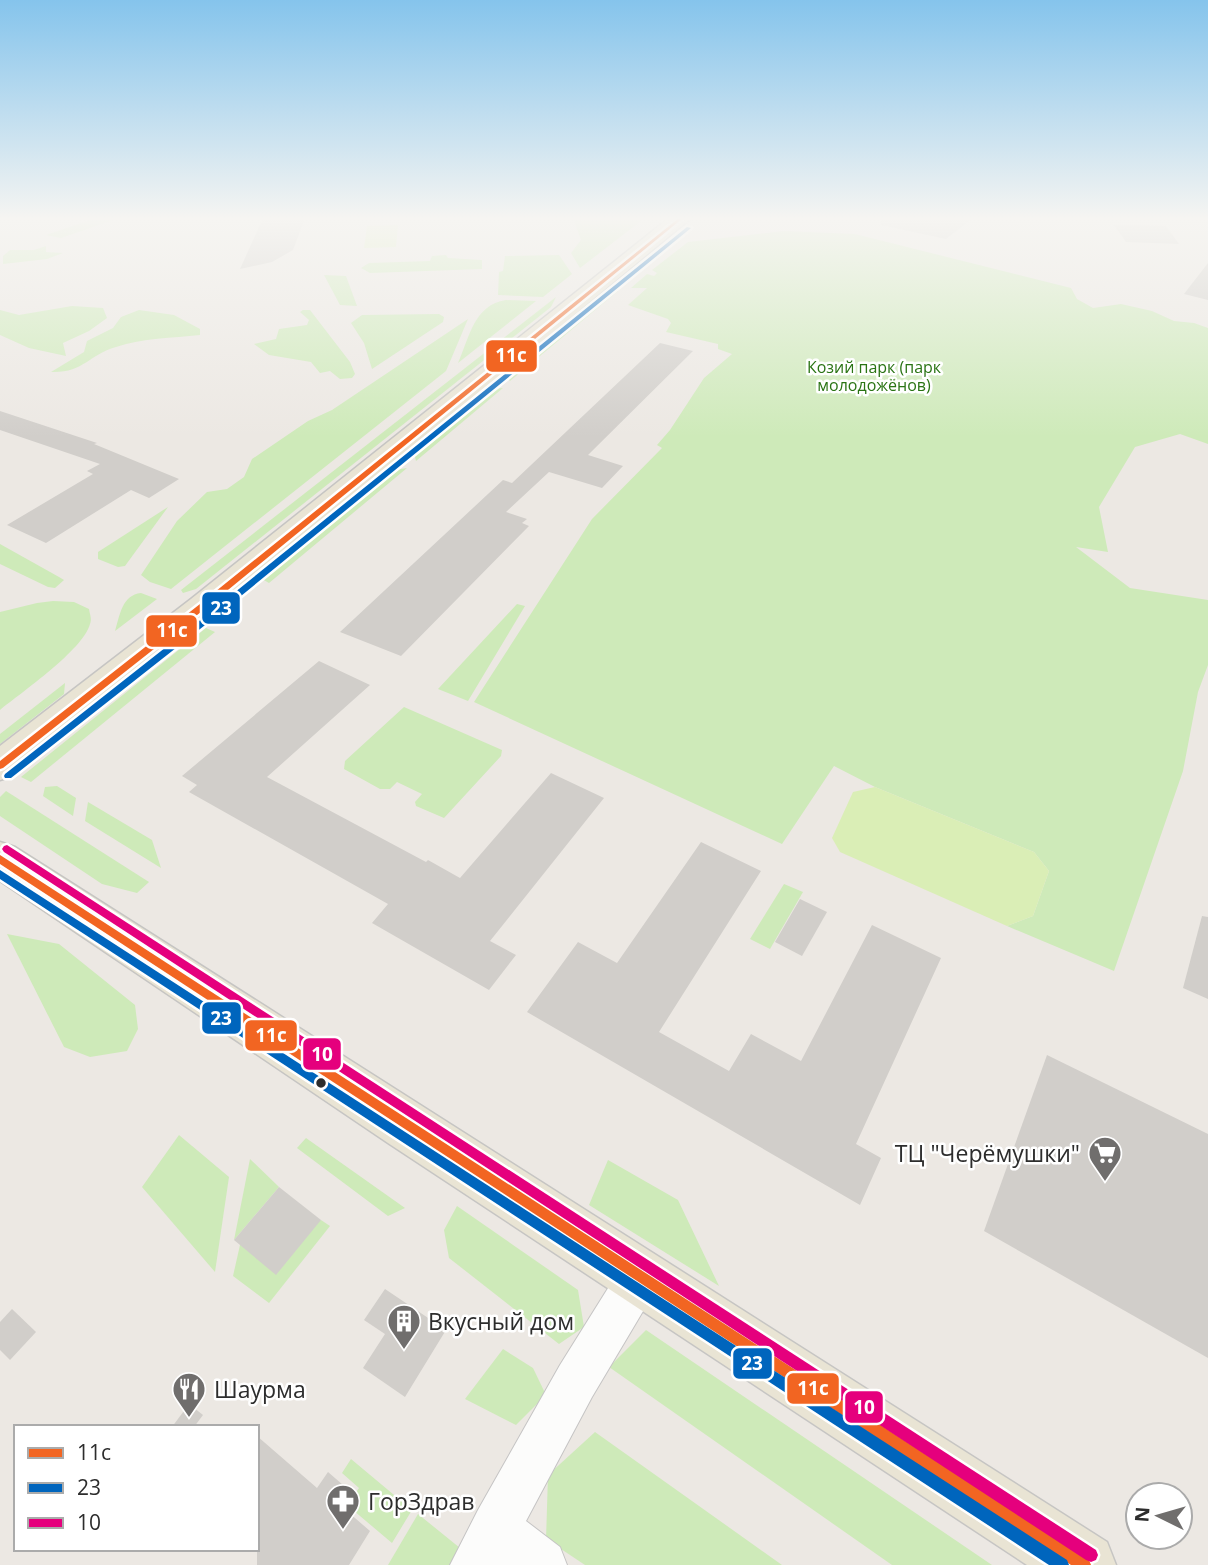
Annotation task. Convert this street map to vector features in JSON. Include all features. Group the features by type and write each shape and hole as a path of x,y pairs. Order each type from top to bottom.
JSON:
{"main road":[{"path":"0,766 203,606 591,291"},
{"path":"0,859 326,1076 640,1276 1084,1565"}],"street":[{"path":"542,1565 485,1546 604,1333 640,1276"}],"green space":[{"path":"333,291 352,291 357,306 340,305"},
{"path":"498,291 551,291 543,297 498,295"},
{"path":"612,291 618,291 510,381 506,377"},
{"name":"Козий парк (парк молодожёнов)","path":"644,291 1073,291 1077,299 1093,308 1121,304 1152,311 1174,321 1208,328 1208,444 1180,434 1135,447 1099,507 1108,552 1076,547 1130,588 1208,600 1208,665 1198,692 1183,771 1114,971 1007,926 1033,916 1049,871 1034,852 875,787 834,766 782,844 474,702 592,519 662,448 657,445 704,378 732,354 718,349 718,344 666,332 671,323 668,319 628,305"},
{"path":"556,297 551,307 196,589 183,593 181,590"},
{"path":"506,300 536,301 458,363 474,323 480,315 495,303"},
{"path":"72,306 103,308 107,318 89,331 63,343 66,356 29,348 0,335 0,310 19,315"},
{"path":"139,310 174,315 200,329 200,335 126,344 107,350 71,370 51,372 84,352 87,341 113,328 121,317"},
{"path":"310,310 350,362 355,374 352,378 340,379 330,371 320,373 311,362 269,355 254,344 276,339 279,329 307,325 309,320 300,312"},
{"path":"439,314 444,317 443,322 372,369 364,343 351,323 362,315"},
{"path":"468,319 446,371 171,589 150,582 141,575 177,521 207,492 227,489 244,477 252,459 308,421 332,410"},
{"path":"503,388 416,461 414,453 491,389"},
{"path":"407,468 269,583 262,579 395,470"},
{"path":"168,507 125,566 118,567 98,559 98,552"},
{"path":"0,544 64,580 55,588 48,587 0,564"},
{"path":"141,593 157,599 115,631 126,602"},
{"path":"53,601 74,602 89,609 91,622 76,646 64,658 0,710 0,612"},
{"path":"517,604 525,606 468,701 438,689"},
{"path":"206,628 215,632 31,782 21,777"},
{"path":"65,683 64,694 0,744 0,734"},
{"path":"404,707 502,750 501,756 444,818 416,806 415,802 422,794 397,782 390,789 380,789 344,769 345,761"},
{"path":"57,786 76,798 73,816 43,796 45,787"},
{"path":"875,787 1034,852 1049,871 1033,916 1007,926 840,852 832,838 853,792"},
{"path":"6,791 149,882 137,893 102,884 0,816 0,797"},
{"path":"88,802 152,840 161,868 85,821"},
{"path":"784,884 803,892 770,949 750,939"},
{"path":"7,934 59,944 135,1005 138,1029 127,1051 90,1057 64,1047"},
{"path":"179,1135 229,1177 215,1272 142,1187"},
{"path":"306,1138 405,1208 388,1216 297,1148"},
{"path":"250,1159 279,1187 234,1240"},
{"path":"608,1160 678,1200 719,1286 589,1205"},
{"path":"457,1206 578,1290 584,1327 559,1344 449,1258 444,1230"},
{"path":"321,1220 330,1226 269,1303 233,1276 240,1245"},
{"path":"646,1330 992,1565 892,1565 609,1367"},
{"path":"503,1349 533,1368 546,1395 516,1425 465,1399"},
{"path":"595,1432 782,1565 585,1565 546,1539 548,1475"},
{"path":"351,1459 412,1510 392,1543 347,1505 359,1488 342,1473"},
{"path":"418,1514 460,1548 450,1565 388,1565"}],"building":[{"path":"1186,291 1208,291 1208,300 1184,294"},
{"path":"660,343 693,351 588,455 623,466 602,488 549,472 506,512 527,519 522,523 529,526 401,656 340,632 503,480 512,483"},
{"path":"0,411 97,443 94,444 179,479 149,498 131,490 46,543 7,525 93,474 87,471 100,464 0,430"},
{"path":"319,661 370,685 267,777 426,862 428,860 460,878 551,773 604,798 490,941 516,955 489,990 372,923 388,904 189,792 197,785 182,776"},
{"path":"701,842 761,871 659,1032 729,1071 751,1034 801,1061 872,925 941,958 856,1144 881,1158 860,1205 527,1012 578,942 617,963"},
{"path":"800,899 827,912 802,956 775,942"},
{"path":"1202,916 1208,917 1208,999 1183,988"},
{"name":"ТЦ \"Черёмушки\"","path":"1047,1055 1208,1134 1208,1358 984,1231"},
{"path":"279,1187 321,1220 276,1275 234,1240"},
{"name":"Вкусный дом","path":"385,1289 446,1330 405,1397 363,1368 385,1334 364,1320"},
{"path":"12,1309 36,1332 10,1360 0,1350 0,1322"},
{"path":"189,1404 203,1415 196,1425 173,1425"},
{"path":"259,1438 317,1488 328,1472 343,1485 334,1500 370,1531 349,1565 257,1565"}],"transit line":[{"name":"11с","path":"0,766 203,606 591,291"},
{"name":"23","path":"8,776 211,616 611,291"},
{"name":"10","path":"7,849 1091,1555"},
{"name":"11с","path":"0,859 1084,1565"},
{"name":"23","path":"0,874 1062,1565"}],"place":[{"name":"ТЦ \"Черёмушки\"","path":"1105,1183"},
{"name":"Вкусный дом","path":"404,1351"},
{"name":"Шаурма","path":"189,1419"},
{"name":"ГорЗдрав","path":"343,1531"}]}
